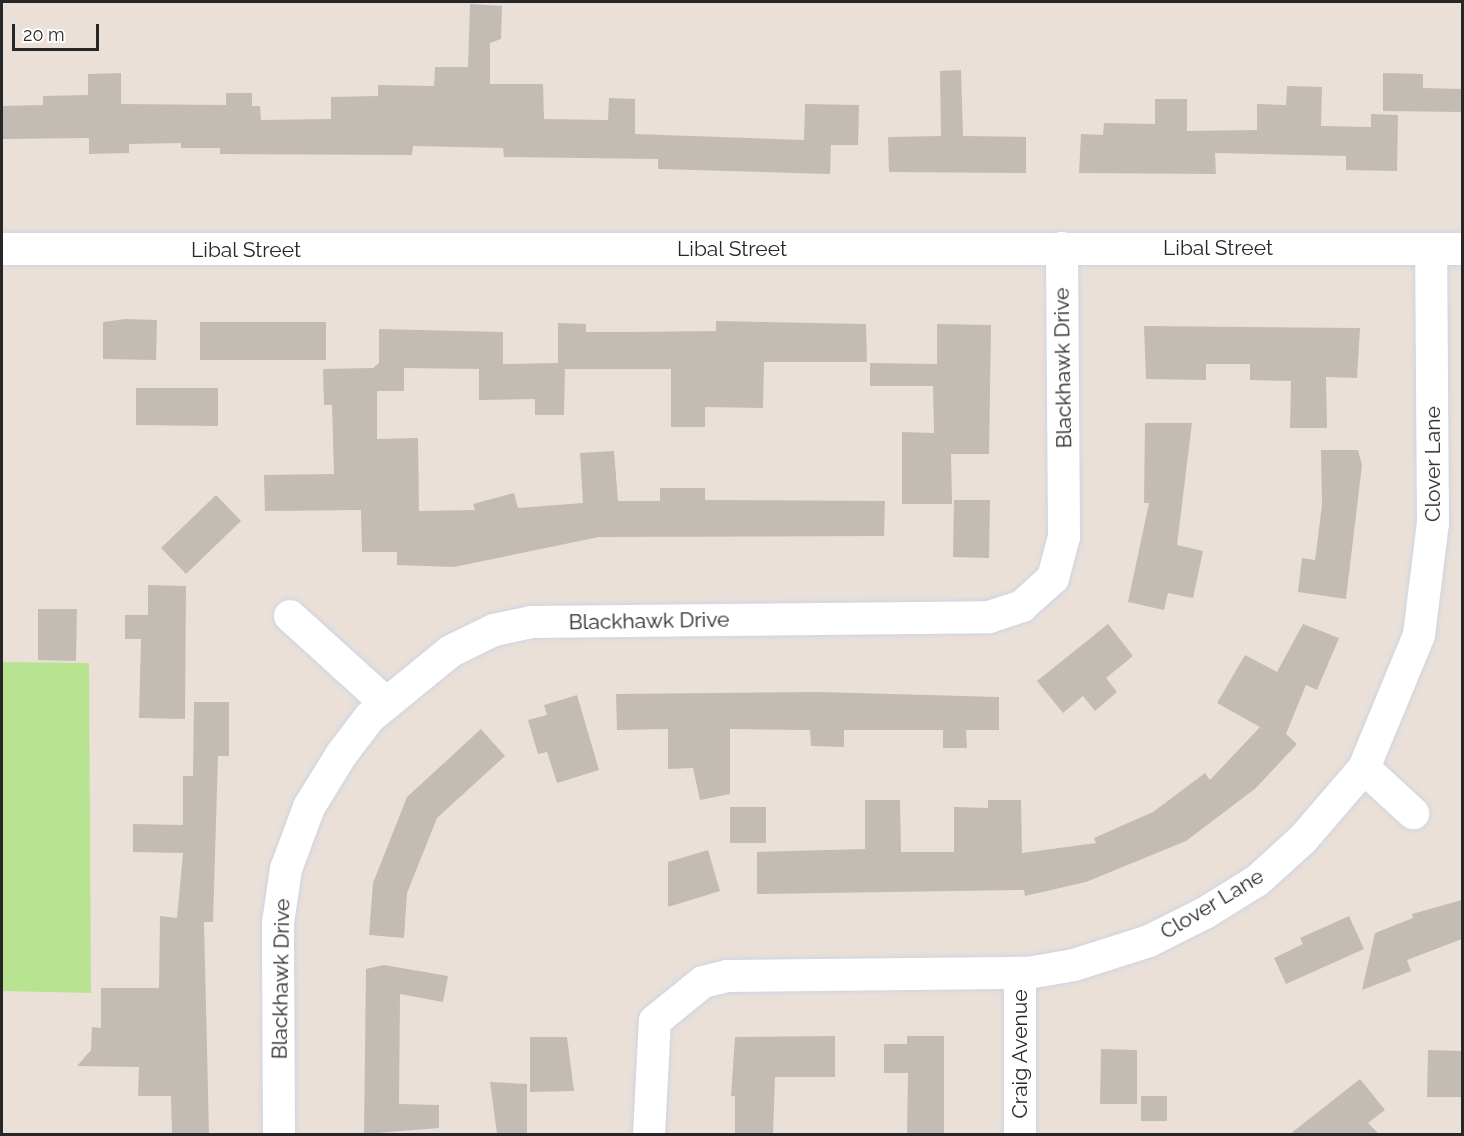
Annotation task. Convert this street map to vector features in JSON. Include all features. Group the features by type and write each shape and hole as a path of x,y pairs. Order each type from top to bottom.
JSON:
{"street":[{"name":"Blackhawk Drive","path":"279,1134 279,923 286,869 309,807 341,755 386,703 451,651 494,630 531,622 990,617 1022,606 1053,578 1064,537 1062,248"},
{"name":"Libal Street","path":"2,249 1462,249"},
{"name":"Clover Lane","path":"649,1134 655,1021 703,982 727,976 1020,973 1119,952 1228,899 1303,839 1364,768 1407,673 1428,595 1433,523 1431,249"},
{"path":"290,616 386,703"},
{"path":"1364,768 1413,813"},
{"name":"Craig Avenue","path":"1020,973 1020,1134"}],"green space":[{"path":"2,662 89,663 91,993 2,991"}],"building":[{"path":"470,4 502,6 501,39 490,43 490,84 543,84 544,119 608,120 609,98 635,99 635,134 804,140 805,104 859,105 858,145 831,145 830,174 658,169 658,159 504,157 503,148 413,146 412,155 220,154 220,148 181,148 181,143 129,144 129,153 89,154 89,138 2,139 2,106 43,105 43,96 88,95 88,74 121,73 121,104 226,105 226,93 252,93 252,106 260,106 261,120 331,119 331,97 378,96 378,85 434,86 435,67 468,67"},
{"path":"961,70 963,136 1026,137 1026,173 889,172 888,137 941,136 940,71"},
{"path":"1383,73 1423,74 1423,88 1462,89 1462,112 1383,111"},
{"path":"1287,86 1322,87 1321,126 1371,127 1371,114 1398,115 1397,171 1346,170 1346,156 1215,153 1216,174 1079,173 1081,134 1103,135 1104,123 1155,124 1155,99 1187,99 1187,131 1257,130 1257,104 1286,105"},
{"path":"126,319 157,320 156,360 103,359 103,322"},
{"path":"716,321 866,324 867,362 764,362 763,408 705,407 705,427 671,427 671,369 565,369 564,415 535,415 535,399 479,400 479,369 404,368 404,391 377,391 377,439 418,438 419,511 475,510 473,504 514,493 518,508 583,503 580,453 614,451 618,501 660,501 660,488 705,488 705,500 885,501 884,536 599,537 454,567 397,565 397,552 362,552 361,510 265,511 264,475 334,474 332,405 324,405 323,369 373,368 379,363 379,329 503,332 503,364 558,363 558,323 586,324 586,332 716,331"},
{"path":"200,322 326,322 326,360 200,360"},
{"path":"937,324 991,325 989,454 951,454 952,504 902,504 902,432 934,433 933,386 870,386 870,363 937,364"},
{"path":"1144,326 1360,328 1357,378 1326,377 1327,428 1290,428 1291,381 1250,380 1250,364 1206,364 1206,380 1146,379"},
{"path":"136,388 218,388 218,426 136,425"},
{"path":"1145,423 1192,423 1177,545 1203,551 1193,598 1168,593 1164,610 1128,602 1149,503 1144,503"},
{"path":"1321,450 1358,450 1362,465 1346,599 1298,592 1302,558 1315,560 1322,505"},
{"path":"216,495 241,521 186,574 161,548"},
{"path":"954,500 990,500 989,558 953,557"},
{"path":"148,585 186,586 185,719 139,718 141,639 125,639 125,615 148,615"},
{"path":"38,609 77,609 76,661 38,660"},
{"path":"1108,624 1133,656 1106,678 1117,692 1095,711 1083,696 1063,713 1037,681"},
{"path":"1303,624 1339,638 1317,690 1306,685 1286,734 1297,744 1256,788 1186,841 1086,882 1025,896 1024,890 757,894 757,852 865,849 865,800 900,800 901,852 954,852 954,807 988,808 988,800 1021,800 1022,853 1096,843 1094,838 1153,812 1205,773 1210,780 1260,727 1217,703 1245,655 1277,672"},
{"path":"820,692 999,697 999,730 966,730 967,748 943,748 943,730 844,730 844,747 811,746 810,730 730,729 730,794 700,800 693,768 668,769 668,729 617,730 616,694"},
{"path":"577,695 599,770 557,783 547,752 538,754 528,720 547,715 544,705"},
{"path":"194,702 229,702 229,756 218,756 213,922 204,922 209,1134 172,1134 171,1096 138,1096 139,1067 77,1066 91,1050 92,1027 101,1028 101,988 159,988 160,916 177,918 183,853 133,852 133,824 183,825 183,776 193,776"},
{"path":"481,729 505,756 437,818 407,893 404,938 369,935 373,883 407,797"},
{"path":"730,807 766,807 766,843 730,843"},
{"path":"708,850 720,891 668,907 668,862"},
{"path":"1462,900 1462,939 1407,960 1411,971 1362,990 1375,933 1413,918 1412,914"},
{"path":"1349,916 1364,949 1286,984 1274,958 1303,944 1300,938"},
{"path":"384,965 448,976 443,1002 400,994 399,1104 439,1105 439,1128 364,1134 366,969"},
{"path":"835,1036 835,1077 775,1077 773,1134 735,1134 735,1096 731,1096 735,1037"},
{"path":"907,1036 944,1036 944,1134 907,1134 908,1073 884,1073 884,1044 907,1044"},
{"path":"530,1037 567,1037 574,1091 530,1092"},
{"path":"1101,1049 1137,1050 1137,1104 1100,1104"},
{"path":"1428,1050 1462,1051 1462,1097 1427,1097"},
{"path":"1360,1079 1385,1110 1368,1123 1379,1134 1290,1134"},
{"path":"490,1082 527,1084 527,1134 497,1134"},
{"path":"1141,1096 1167,1096 1167,1121 1141,1121"}]}
